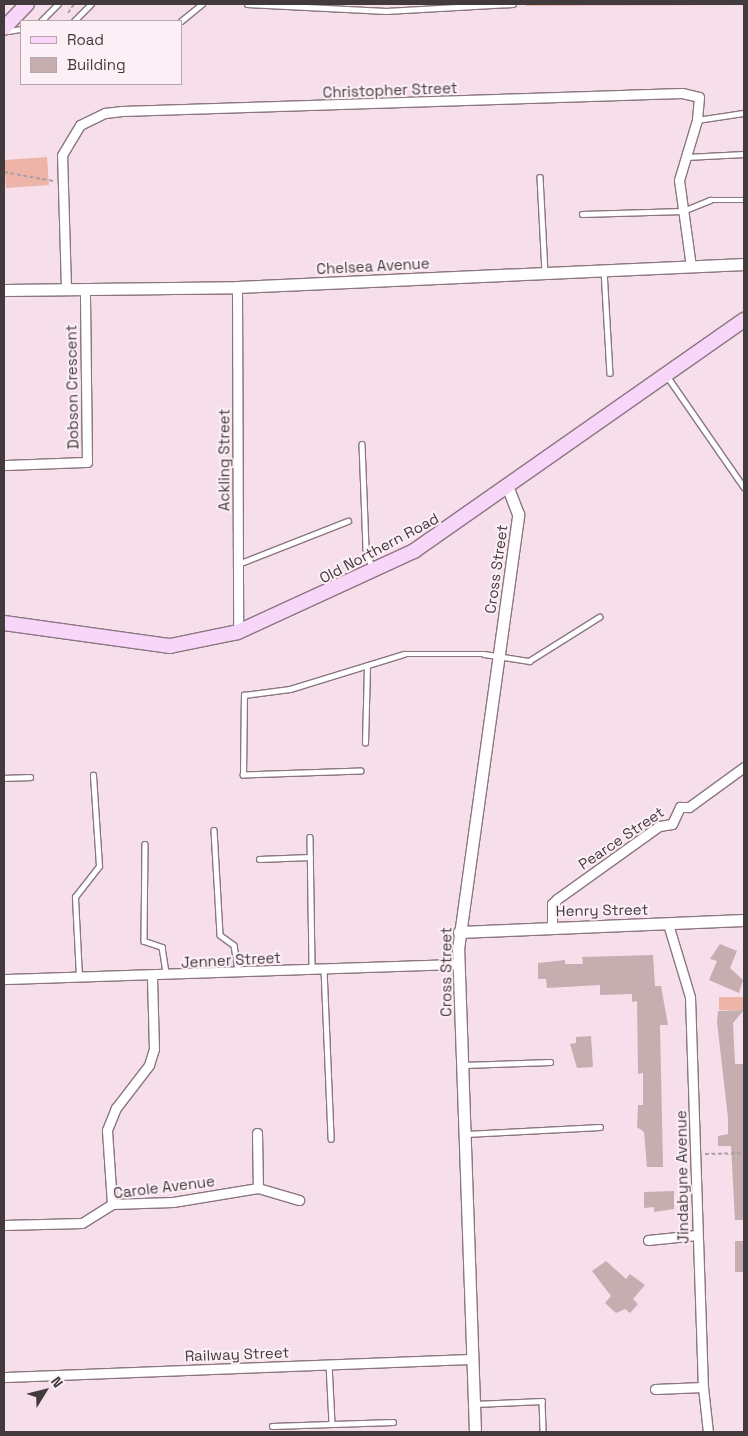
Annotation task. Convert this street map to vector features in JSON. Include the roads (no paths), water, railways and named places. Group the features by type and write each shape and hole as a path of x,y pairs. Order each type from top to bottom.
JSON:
{"main road":[{"path":"4,30 26,4"},
{"name":"Old Northern Road","path":"4,623 170,646 238,632 374,572 422,546 508,488 744,320"}],"street":[{"name":"Christopher Street","path":"66,288 61,183 62,155 80,125 104,113 122,111 682,93 699,97 697,120 679,180 691,266"},
{"name":"Chelsea Avenue","path":"4,290 237,287 744,264"},
{"name":"Ackling Street","path":"237,287 238,632"},
{"name":"Dobson Crescent","path":"4,465 87,462 85,288"},
{"name":"Cross Street","path":"475,1432 462,1065 460,932 518,514 508,488"},
{"name":"Pearce Street","path":"552,926 552,904 557,899 659,826 672,824 680,807 689,807 744,768"},
{"name":"Henry Street","path":"460,932 552,926 668,924 744,920"},
{"name":"Jindabyne Avenue","path":"668,924 690,997 703,1387 708,1432"},
{"name":"Jenner Street","path":"4,979 152,977 459,964"},
{"path":"112,1204 107,1130 151,1057 152,977"},
{"path":"257,1133 258,1188"},
{"name":"Carole Avenue","path":"4,1225 82,1223 112,1204 174,1202 258,1188 299,1200"},
{"path":"648,1240 697,1235"},
{"name":"Railway Street","path":"4,1376 472,1359"},
{"path":"655,1389 703,1387"}],"lane":[{"path":"42,20 58,4"},
{"path":"75,20 91,4"},
{"path":"247,4 386,11 513,4"},
{"path":"182,20 200,5"},
{"path":"4,30 20,28"},
{"path":"697,120 744,113"},
{"path":"686,156 744,154"},
{"path":"540,177 545,273"},
{"path":"582,214 683,211 710,200 744,200"},
{"path":"604,270 610,373"},
{"path":"666,376 744,487"},
{"path":"362,444 366,549 374,572"},
{"path":"238,564 348,520"},
{"path":"361,771 243,775 244,695 290,689 404,654 498,658 529,662 598,617"},
{"path":"365,743 366,666"},
{"path":"78,977 75,898 99,866 93,775"},
{"path":"4,778 30,777"},
{"path":"214,830 220,935 234,945 238,973"},
{"path":"310,837 312,970"},
{"path":"145,844 144,941 162,947 166,976"},
{"path":"259,859 310,857"},
{"path":"324,970 331,1139"},
{"path":"462,1065 550,1062"},
{"path":"465,1134 600,1127"},
{"path":"330,1364 332,1424"},
{"path":"474,1404 542,1402 543,1432"},
{"path":"272,1426 393,1422"}]}
